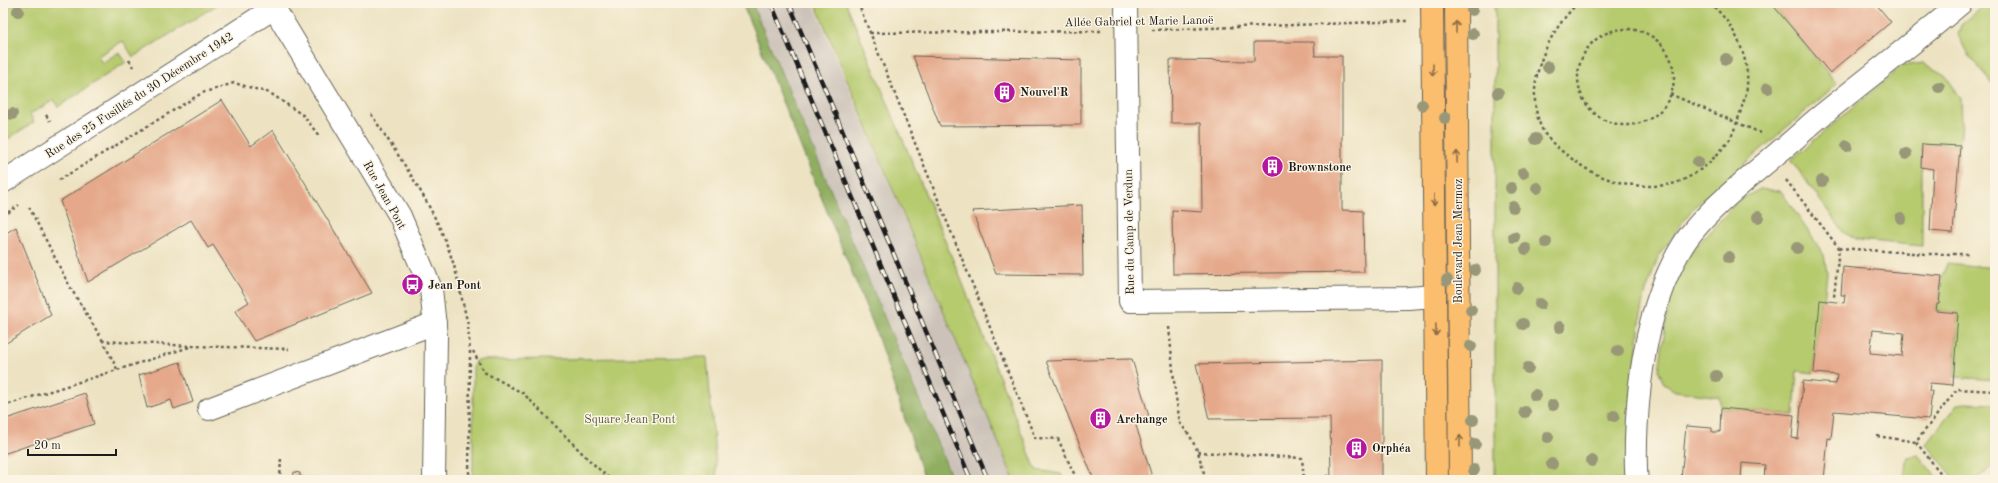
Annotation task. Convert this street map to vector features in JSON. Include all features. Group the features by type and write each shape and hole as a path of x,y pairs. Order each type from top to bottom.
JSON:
{"main road":[{"name":"Boulevard Jean Mermoz","path":"1432,3 1437,480"},
{"name":"Boulevard Jean Mermoz","path":"1456,3 1460,480"}],"street":[{"name":"Rue du Camp de Verdun","path":"1126,3 1130,301 1408,298 1435,296"},
{"path":"1637,480 1637,428 1640,385 1649,336 1664,283 1684,245 1696,228 1777,154 1961,3"},
{"name":"Rue des 25 Fusillés du 30 Décembre 1942","path":"3,182 272,6"},
{"name":"Rue Jean Pont","path":"272,6 400,216 430,288 435,323 434,480"},
{"path":"209,409 435,323"}],"path":[{"path":"858,3 1035,438 1058,439 1077,480"},
{"path":"1578,3 1562,19 1543,55 1536,87 1535,102 1542,130 1563,153 1590,172 1616,182 1645,186 1672,184 1700,171 1718,154 1731,138 1746,94 1748,81 1746,69 1736,37 1720,13 1709,3"},
{"name":"Allée Gabriel et Marie Lanoë","path":"870,33 1126,31 1408,21"},
{"path":"1631,28 1643,31 1654,38 1663,46 1670,57 1674,82 1670,94 1660,110 1645,121 1620,125 1608,122 1588,107 1581,96 1577,71 1581,59 1591,43 1606,32 1631,28"},
{"path":"54,183 202,93 234,83 270,93 304,116 322,141"},
{"path":"1670,94 1775,139 1777,154 1839,248 1834,297"},
{"path":"3,216 22,204"},
{"path":"29,207 70,287 103,341 117,369"},
{"path":"1839,248 1927,254 1969,254"},
{"path":"1167,300 1175,391 1180,423 1190,436 1198,452 1206,480"},
{"path":"466,313 470,352 469,480"},
{"path":"103,341 311,350 319,366"},
{"path":"3,406 193,346"},
{"path":"473,351 484,372 524,394 588,459 611,480"},
{"path":"1916,442 1957,389 1995,391"},
{"path":"1876,436 1916,442 1946,480"},
{"path":"1198,452 1302,458 1304,480"},
{"path":"280,480 281,456"},
{"path":"1323,480 1324,476 1331,476"}],"shaded area":[{"path":"753,3 813,3 1014,480 954,480"}],"green space":[{"path":"3,3 220,3 133,57 123,41 98,56 102,63 119,52 126,62 58,107 54,100 30,114 34,122 3,142"},
{"path":"742,3 752,3 953,480 925,480 875,329"},
{"path":"815,3 846,3 963,284 1036,470 1061,474 1063,480 1014,480"},
{"path":"1495,3 1771,3 1837,84 1693,208 1658,257 1642,304 1632,396 1629,480 1495,480"},
{"path":"1987,3 1995,3 1995,87 1967,53 1958,35 1961,25"},
{"path":"1923,63 1945,75 1961,98 1962,121 1960,146 1922,144 1922,246 1859,240 1844,233 1791,160 1902,66"},
{"path":"1760,189 1781,191 1824,255 1827,273 1824,301 1820,301 1814,373 1797,371 1794,415 1721,408 1719,397 1675,391 1664,384 1659,371 1670,293 1692,251 1738,201"},
{"path":"1947,263 1995,268 1995,380 1954,377 1958,313 1936,311 1937,304 1939,303 1942,276"},
{"name":"Square Jean Pont","path":"707,357 717,480 473,480 473,366 476,360"},
{"path":"1957,404 1995,404 1994,465 1975,480 1956,480 1926,444"},
{"path":"1918,455 1939,480 1904,480 1908,457"}],"building":[{"path":"1771,3 1875,3 1891,22 1830,73"},
{"name":"Brownstone","path":"1254,42 1314,42 1315,56 1342,56 1342,210 1363,211 1364,272 1173,274 1172,210 1202,212 1201,123 1171,123 1170,60 1254,61"},
{"name":"Nouvel'R","path":"913,56 1081,60 1081,125 940,126"},
{"path":"222,100 251,146 273,130 372,293 254,341 235,311 249,302 213,245 208,248 191,220 88,282 60,201"},
{"path":"1922,144 1960,146 1953,233 1930,231 1933,169 1921,167"},
{"path":"1082,205 1083,275 996,274 972,211"},
{"path":"16,227 51,315 3,345 3,235"},
{"path":"1843,267 1942,276 1939,304 1937,304 1936,311 1958,313 1953,385 1930,383 1929,391 1932,391 1929,419 1834,411 1831,439 1828,438 1824,480 1764,480 1765,465 1742,463 1741,480 1681,480 1686,426 1712,428 1712,432 1720,432 1721,408 1794,415 1792,438 1798,439 1803,381 1836,384 1837,375 1814,373 1820,300 1844,303 1845,295 1841,295","holes":["1873,330 1904,333 1902,356 1870,353"]},
{"name":"Archange","path":"1132,359 1150,420 1134,419 1153,480 1094,480 1046,361"},
{"name":"Orphéa","path":"1382,360 1382,480 1331,480 1330,418 1209,419 1196,364"},
{"path":"180,362 193,402 174,409 171,400 147,408 139,375"},
{"path":"85,393 94,424 3,454 3,420"},
{"path":"294,472 300,473 300,477 337,480 293,480"}],"railway":[{"path":"771,3 971,480"},
{"path":"789,3 988,480"}],"place":[{"name":"Nouvel'R","path":"1004,92"},
{"name":"Brownstone","path":"1272,167"},
{"name":"Jean Pont","path":"412,285"},
{"name":"Archange","path":"1101,419"},
{"name":"Orphéa","path":"1356,448"}]}
